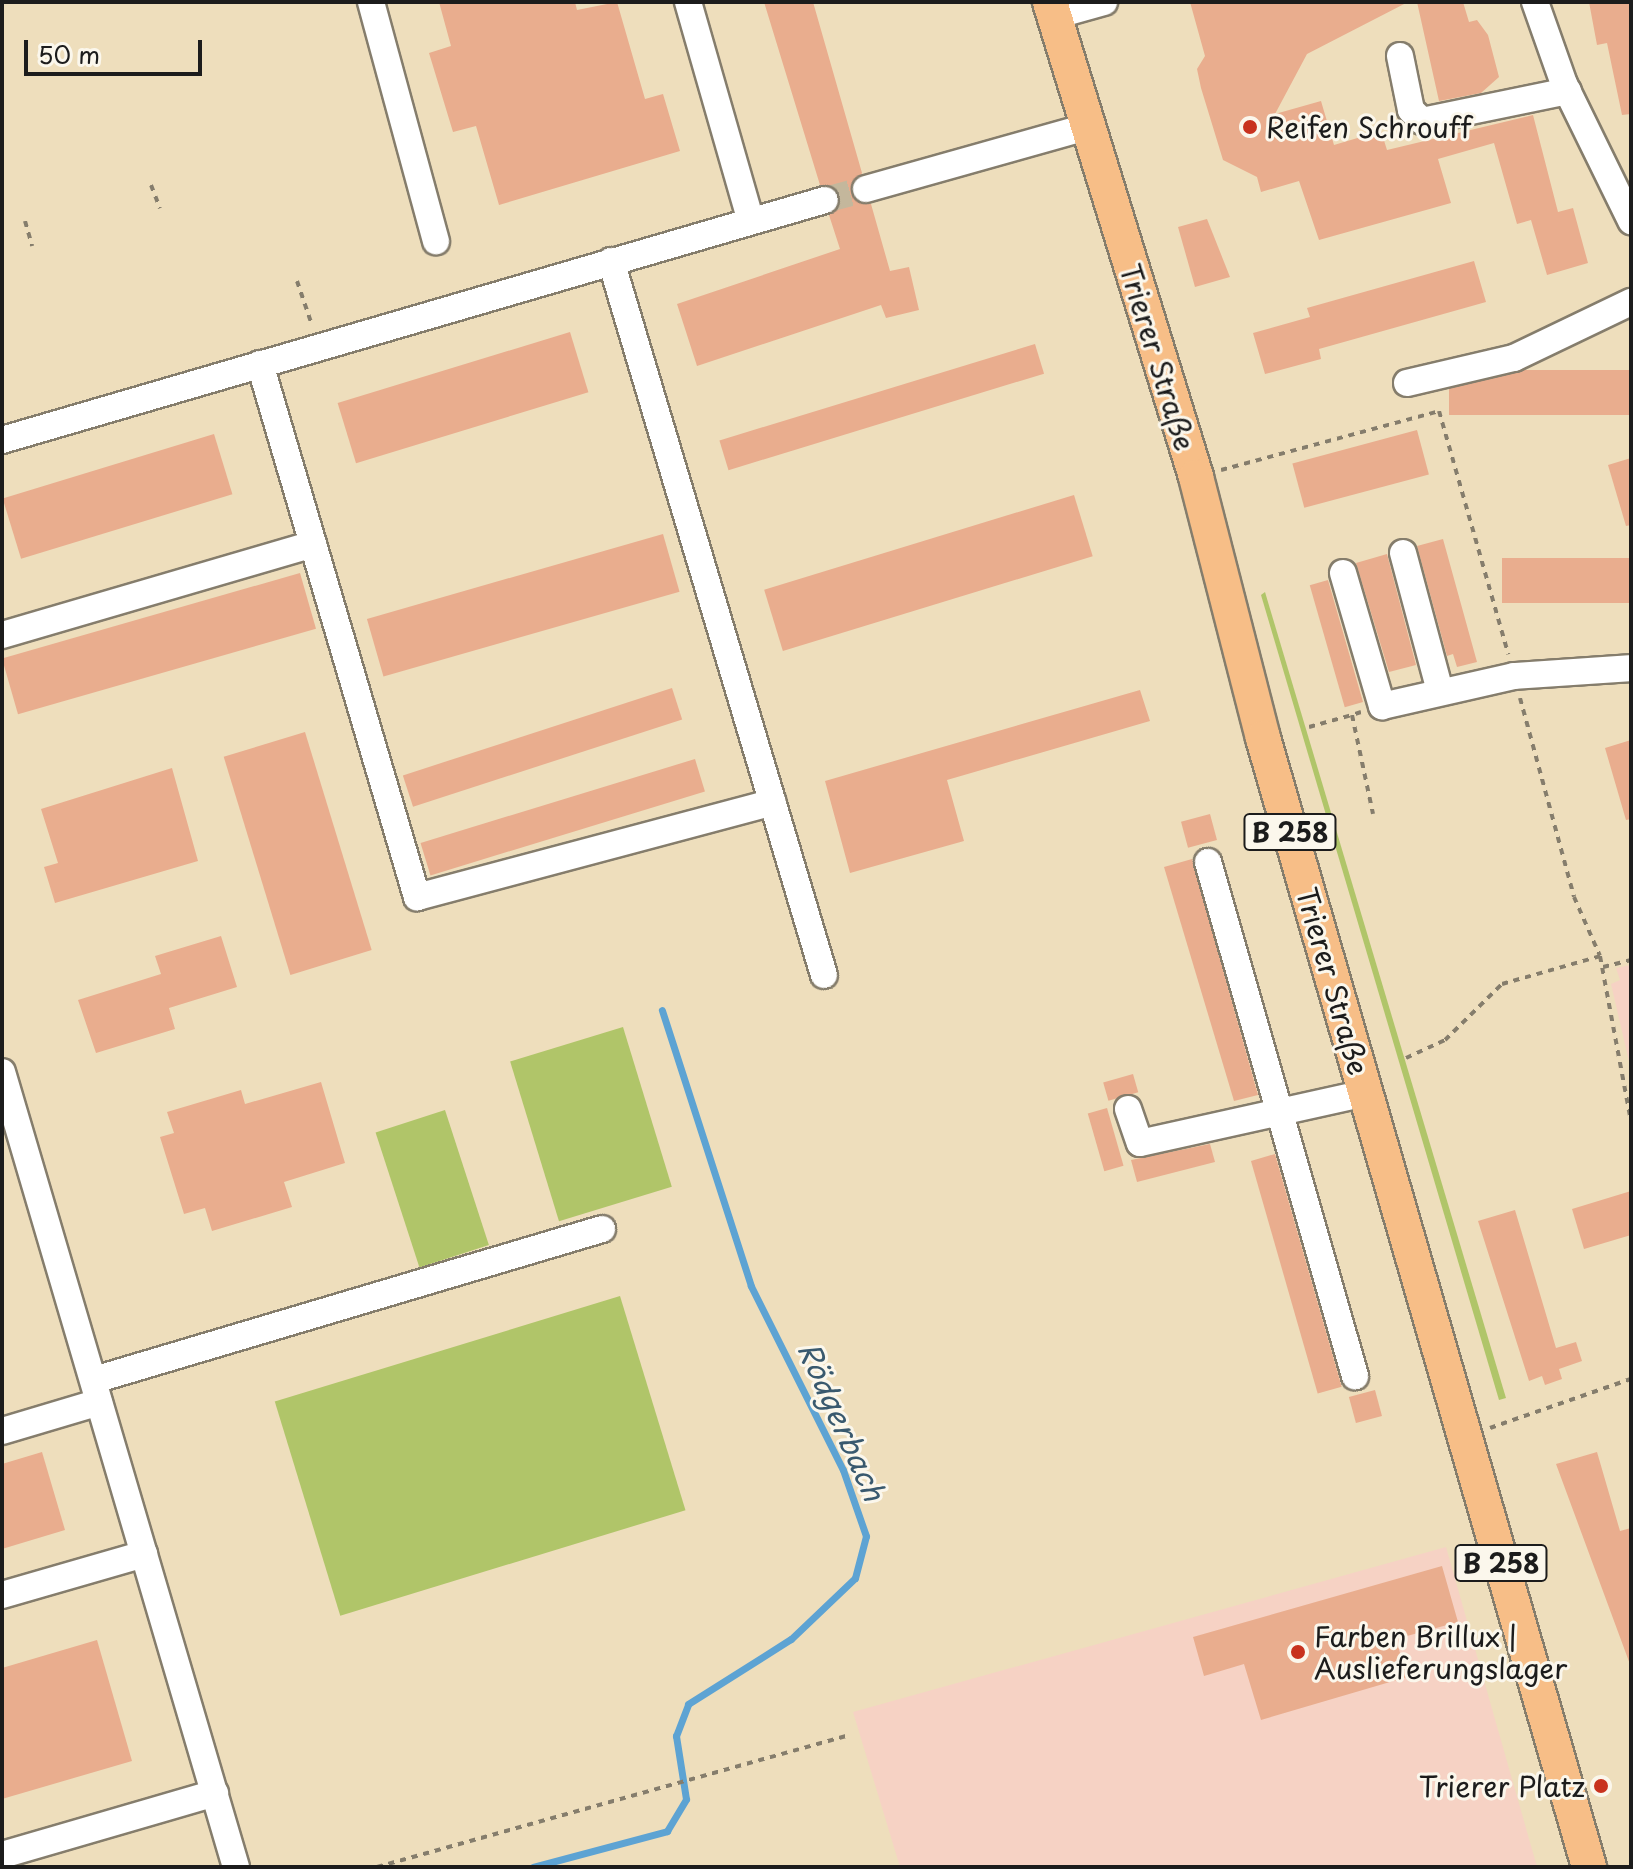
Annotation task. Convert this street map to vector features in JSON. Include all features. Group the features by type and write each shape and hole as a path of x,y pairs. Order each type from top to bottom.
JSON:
{"main road":[{"name":"Trierer Straße","path":"1052,9 1196,477 1365,1093 1589,1867"}],"street":[{"path":"371,2 436,241"},
{"path":"688,2 751,221"},
{"path":"1052,9 1104,2"},
{"path":"1535,2 1568,91 1631,221"},
{"path":"1400,56 1411,110 1422,121 1568,91"},
{"path":"866,189 1086,127"},
{"path":"2,440 825,200"},
{"path":"611,261 824,975"},
{"path":"1407,383 1514,358 1631,302"},
{"path":"260,364 417,897 773,802"},
{"path":"2,635 313,544"},
{"path":"1403,553 1440,691"},
{"path":"1343,573 1382,706 1514,676 1631,668"},
{"path":"1208,862 1355,1376"},
{"path":"2,1072 12,1148 97,1391 236,1867"},
{"path":"1128,1109 1140,1143 1365,1093"},
{"path":"2,1431 97,1391 602,1229"},
{"path":"2,1595 144,1554"},
{"path":"2,1855 215,1793"}],"path":[{"path":"151,185 160,208"},
{"path":"25,221 32,246"},
{"path":"297,281 319,347"},
{"path":"1196,477 1439,411 1574,897 1603,967 1630,1116"},
{"path":"1309,727 1382,706"},
{"path":"1352,715 1373,814"},
{"path":"1406,1058 1445,1040 1502,984 1600,956"},
{"path":"1603,967 1631,960"},
{"path":"1464,1437 1631,1379"},
{"path":"377,1867 846,1736"}],"shaded area":[{"path":"1631,965 1631,1070 1611,984 1620,980 1616,968"},
{"path":"1446,1547 1537,1867 900,1867 853,1712"}],"green space":[{"path":"1265,592 1506,1398 1499,1400 1261,595"},
{"path":"623,1027 672,1187 559,1221 510,1061"},
{"path":"445,1110 489,1245 419,1268 376,1133"},
{"path":"620,1296 685,1510 340,1616 275,1402"}],"building":[{"path":"439,2 575,2 577,10 617,2 645,99 663,94 680,151 499,205 476,126 453,132 429,53 451,46"},
{"path":"764,2 813,2 862,173 851,194 871,204 890,271 909,267 919,310 886,318 881,305 697,366 677,304 840,249 829,215 840,195 820,185"},
{"path":"1190,2 1408,2 1307,54 1275,114 1321,101 1334,145 1381,131 1387,150 1533,115 1558,212 1573,208 1588,263 1547,275 1531,220 1517,224 1494,143 1438,159 1451,203 1319,240 1299,181 1261,192 1257,177 1223,160 1197,69 1205,56"},
{"path":"1417,2 1463,2 1469,22 1477,20 1488,35 1499,77 1481,93 1439,101"},
{"path":"1589,2 1629,2 1631,114 1622,115 1607,43 1597,45"},
{"path":"1207,219 1230,277 1195,287 1178,227"},
{"path":"1474,261 1486,302 1319,349 1321,359 1265,374 1253,333 1310,317 1307,308"},
{"path":"570,332 588,392 356,463 338,403"},
{"path":"1035,344 1044,374 728,470 719,440"},
{"path":"1449,370 1631,370 1631,415 1449,415"},
{"path":"1417,430 1429,474 1304,508 1292,463"},
{"path":"214,434 232,494 21,559 3,499"},
{"path":"1631,458 1631,525 1626,526 1608,465"},
{"path":"1074,495 1093,556 783,651 764,590"},
{"path":"663,534 680,592 383,677 367,619"},
{"path":"1443,539 1477,662 1457,667 1453,654 1447,656 1417,546"},
{"path":"1387,554 1416,665 1389,672 1356,563"},
{"path":"1502,558 1631,558 1631,603 1502,603"},
{"path":"300,573 316,629 18,714 2,658"},
{"path":"1328,580 1363,702 1345,707 1310,585"},
{"path":"672,688 682,719 413,807 403,775"},
{"path":"1140,690 1150,721 947,780 964,841 850,873 825,781"},
{"path":"305,732 372,950 290,975 224,757"},
{"path":"1631,740 1631,819 1626,820 1605,748"},
{"path":"695,759 705,792 430,875 421,843"},
{"path":"172,768 198,861 55,903 44,867 58,863 41,809"},
{"path":"1210,814 1217,840 1188,848 1181,822"},
{"path":"1192,859 1258,1095 1234,1101 1164,867"},
{"path":"221,936 237,987 169,1008 175,1029 96,1053 78,1000 161,974 155,956"},
{"path":"1133,1074 1138,1092 1108,1101 1103,1083"},
{"path":"321,1082 345,1163 284,1182 292,1207 212,1231 205,1208 184,1214 160,1137 174,1133 167,1112 241,1090 245,1104"},
{"path":"1107,1108 1124,1166 1104,1171 1088,1114"},
{"path":"1210,1144 1215,1162 1137,1182 1131,1160"},
{"path":"1275,1154 1342,1387 1318,1394 1251,1161"},
{"path":"1631,1191 1631,1235 1584,1249 1572,1209"},
{"path":"1515,1210 1556,1348 1576,1342 1582,1361 1559,1369 1562,1379 1545,1385 1542,1376 1529,1381 1478,1221"},
{"path":"1375,1390 1382,1416 1356,1423 1349,1397"},
{"path":"42,1452 65,1530 2,1549 2,1464"},
{"path":"1597,1452 1620,1531 1631,1528 1631,1667 1556,1464"},
{"name":"Farben Brillux | Auslieferungslager","path":"1442,1566 1458,1622 1396,1639 1407,1677 1261,1720 1244,1664 1204,1676 1193,1637"},
{"path":"97,1640 132,1761 2,1799 2,1668"}],"waterway":[{"name":"Rödgerbach","path":"533,1867 667,1831 686,1799 676,1736 688,1704 791,1639 855,1578 866,1536 843,1470 751,1286 662,1010"}],"tunnel":[{"path":"825,200 866,189"}],"place":[{"name":"Reifen Schrouff","path":"1250,127"},
{"name":"Farben Brillux | Auslieferungslager","path":"1298,1652"},
{"name":"Trierer Platz","path":"1601,1786"}]}
